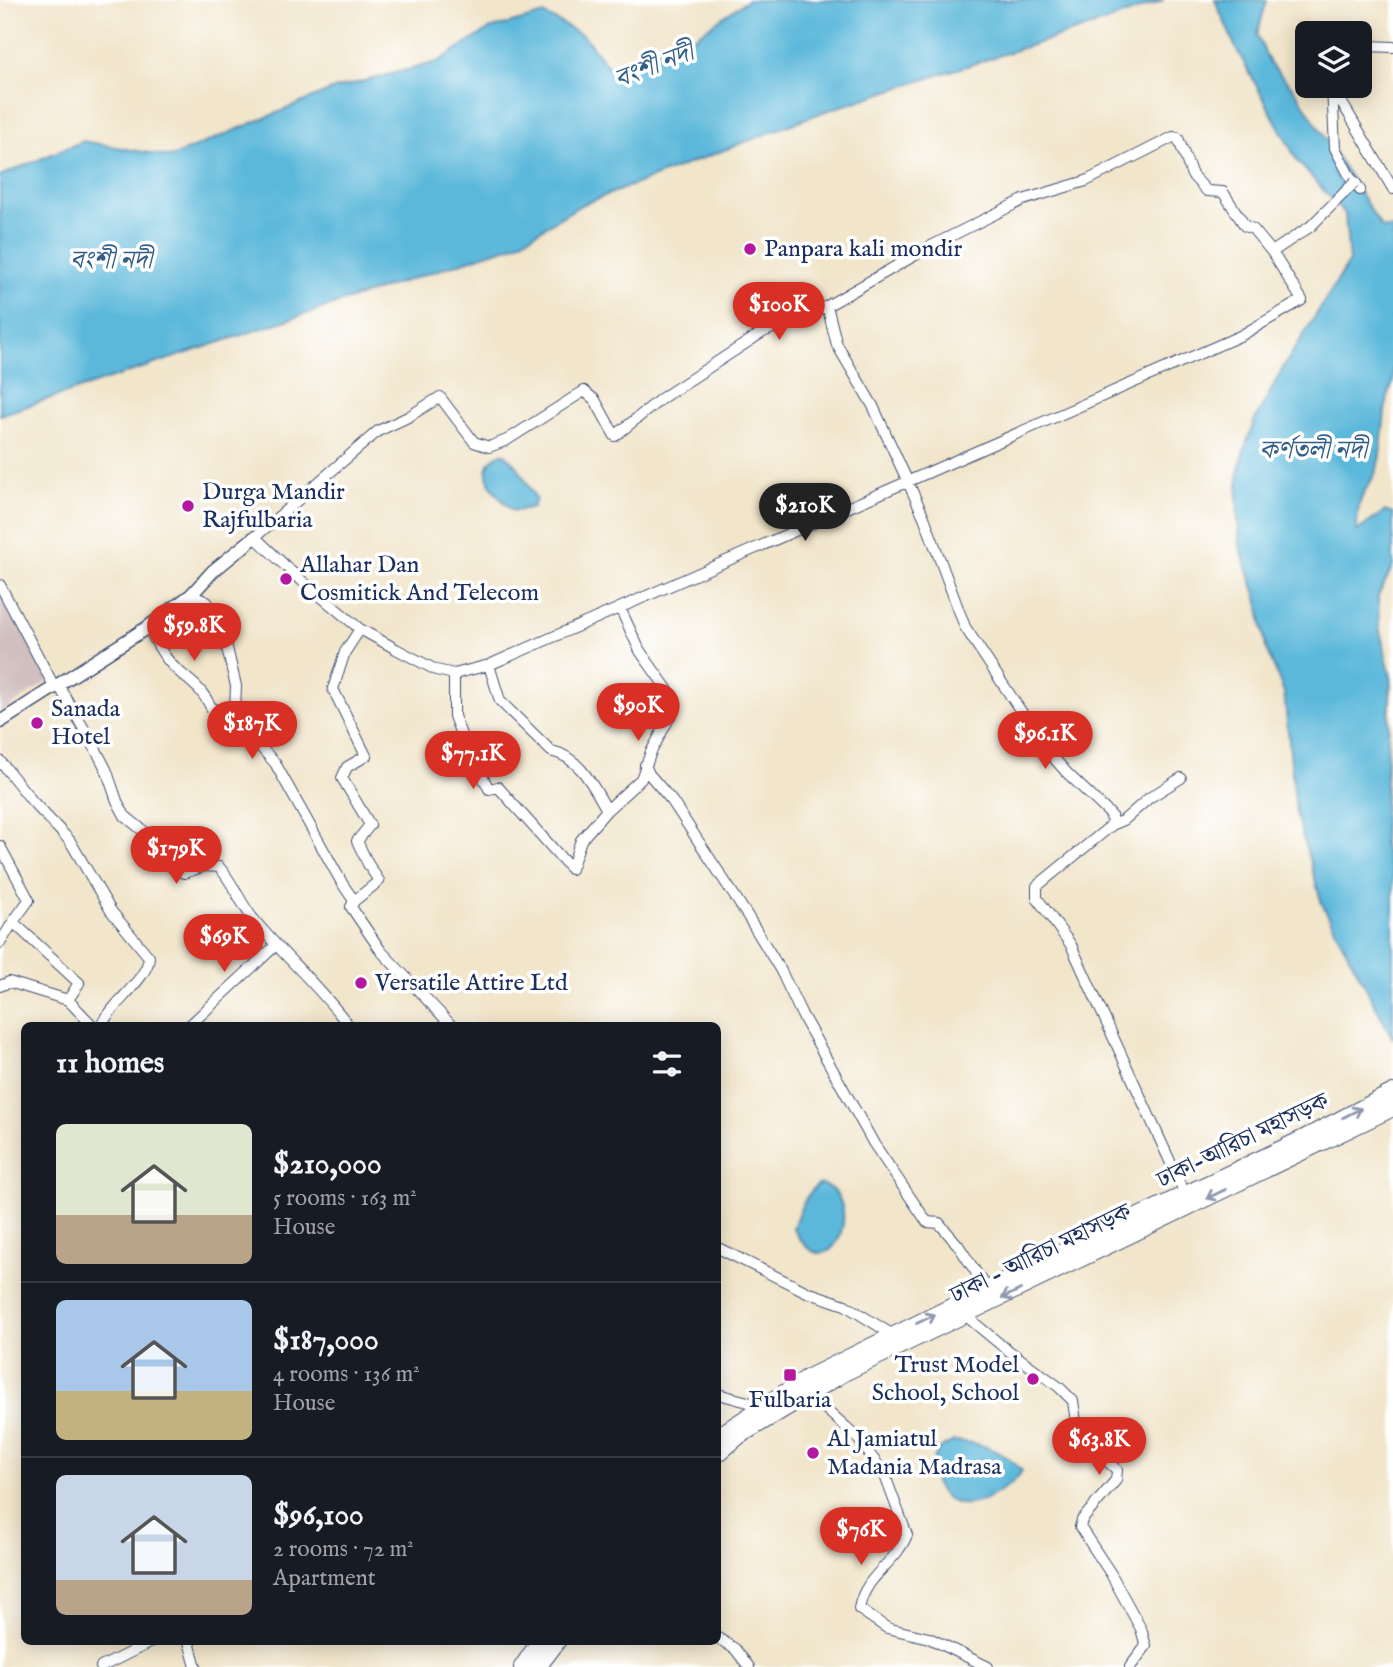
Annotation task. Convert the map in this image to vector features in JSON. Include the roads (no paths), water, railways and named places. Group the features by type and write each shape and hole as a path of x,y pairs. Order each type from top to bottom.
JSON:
{"highway":[{"name":"ঢাকা-আরিচা মহাসড়ক","path":"721,1434 807,1378 893,1335 1298,1141 1388,1103"},
{"name":"ঢাকা - আরিচা মহাসড়ক","path":"721,1451 739,1436 845,1372 966,1315 1388,1103"},
{"path":"522,1667 537,1645"},
{"path":"538,1667 554,1645"}],"street":[{"path":"1372,46 1393,47"},
{"path":"1272,252 1311,226 1355,182 1360,190 1335,148 1332,86 1393,189"},
{"path":"0,722 148,627 191,595 214,572 378,431 408,417 440,397 474,442 489,447 507,440 584,391 595,400 615,436 662,398 763,332 827,306 931,246 1023,200 1086,181 1173,137 1178,138 1192,175 1207,191 1223,192 1245,226 1254,229 1272,252 1302,300 1242,335 489,665 454,674 436,670 360,629 295,575 255,537"},
{"path":"827,306 837,345 873,407 924,517 965,627 1046,749 1111,816 1112,825"},
{"path":"0,585 101,759 125,816 146,833 173,868 184,873 205,866 219,867 231,879 251,917 327,997 346,1022"},
{"path":"191,595 207,602 222,627 236,686 235,709 242,727 275,763 354,901"},
{"path":"454,674 454,716 463,740 489,789 498,787 571,869 581,841 607,810 641,779 645,765 673,711 675,700 640,652 620,608"},
{"path":"148,627 162,652 204,692 213,711 235,709"},
{"path":"360,629 345,652 333,689 366,756 347,767 342,778 370,825 357,841 379,881 354,901 352,911 381,951 449,1022"},
{"path":"489,665 500,701 551,751 575,762 607,810"},
{"path":"0,761 33,802 70,841 111,911 149,957 138,979 107,1013 103,1022"},
{"path":"645,765 649,774 672,801 782,971 802,1015 874,1144 927,1222 939,1223 958,1245 987,1289"},
{"path":"1181,778 1149,798 1124,820 1112,825 1037,886 1037,898 1071,945 1185,1194"},
{"path":"0,846 29,900 0,943"},
{"path":"13,922 79,983 68,1000"},
{"path":"194,1022 275,945"},
{"path":"0,986 9,982 68,1000 89,1022"},
{"path":"721,1249 807,1292 845,1305 893,1335"},
{"path":"966,1315 1001,1345 1059,1387 1073,1401 1076,1422 1091,1447 1116,1470 1116,1480 1082,1520 1080,1527 1111,1574 1141,1629 1146,1646 1130,1667"},
{"path":"809,1394 856,1436 884,1473 907,1535 901,1549 870,1580 861,1596 859,1609 887,1628 929,1638 988,1667"},
{"path":"721,1395 763,1406"},
{"path":"721,1640 735,1649 749,1667"},
{"path":"101,1667 144,1645"},
{"path":"189,1645 196,1667"}],"water":[{"name":"বংশী নদী","path":"748,0 1164,0 1104,22 823,112 581,205 517,244 0,415 0,176 83,141 171,157 334,89 437,62 490,29 544,14 584,36 608,67 694,37"},
{"name":"কর্ণতলী নদী","path":"1215,0 1267,0 1257,35 1270,64 1295,90 1295,98 1300,98 1382,228 1393,228 1393,383 1387,403 1377,469 1361,499 1357,531 1385,511 1393,514 1393,566 1378,596 1379,626 1391,677 1383,844 1393,875 1393,1039 1322,904 1296,813 1284,692 1266,648 1258,601 1240,546 1237,501 1239,470 1254,422 1284,366 1349,262 1345,214 1298,162 1235,46"},
{"path":"500,454 505,454 518,467 536,499 533,507 512,510 489,482 487,467"},
{"path":"820,1184 834,1192 842,1206 843,1222 839,1237 831,1249 820,1253 807,1247 793,1228 807,1197"},
{"path":"954,1441 991,1449 1008,1458 1022,1471 1011,1483 988,1498 972,1503 956,1503 942,1494 932,1472 935,1456 940,1449"}],"place":[{"name":"Panpara kali mondir","path":"750,249"},
{"name":"Durga Mandir Rajfulbaria","path":"188,506"},
{"name":"Allahar Dan Cosmitick And Telecom","path":"286,579"},
{"name":"Sanada Hotel","path":"37,723"},
{"name":"Versatile Attire Ltd","path":"361,983"},
{"name":"Fulbaria","path":"790,1375"},
{"name":"Trust Model School, School","path":"1033,1379"},
{"name":"Al Jamiatul Madania Madrasa","path":"813,1453"}]}
